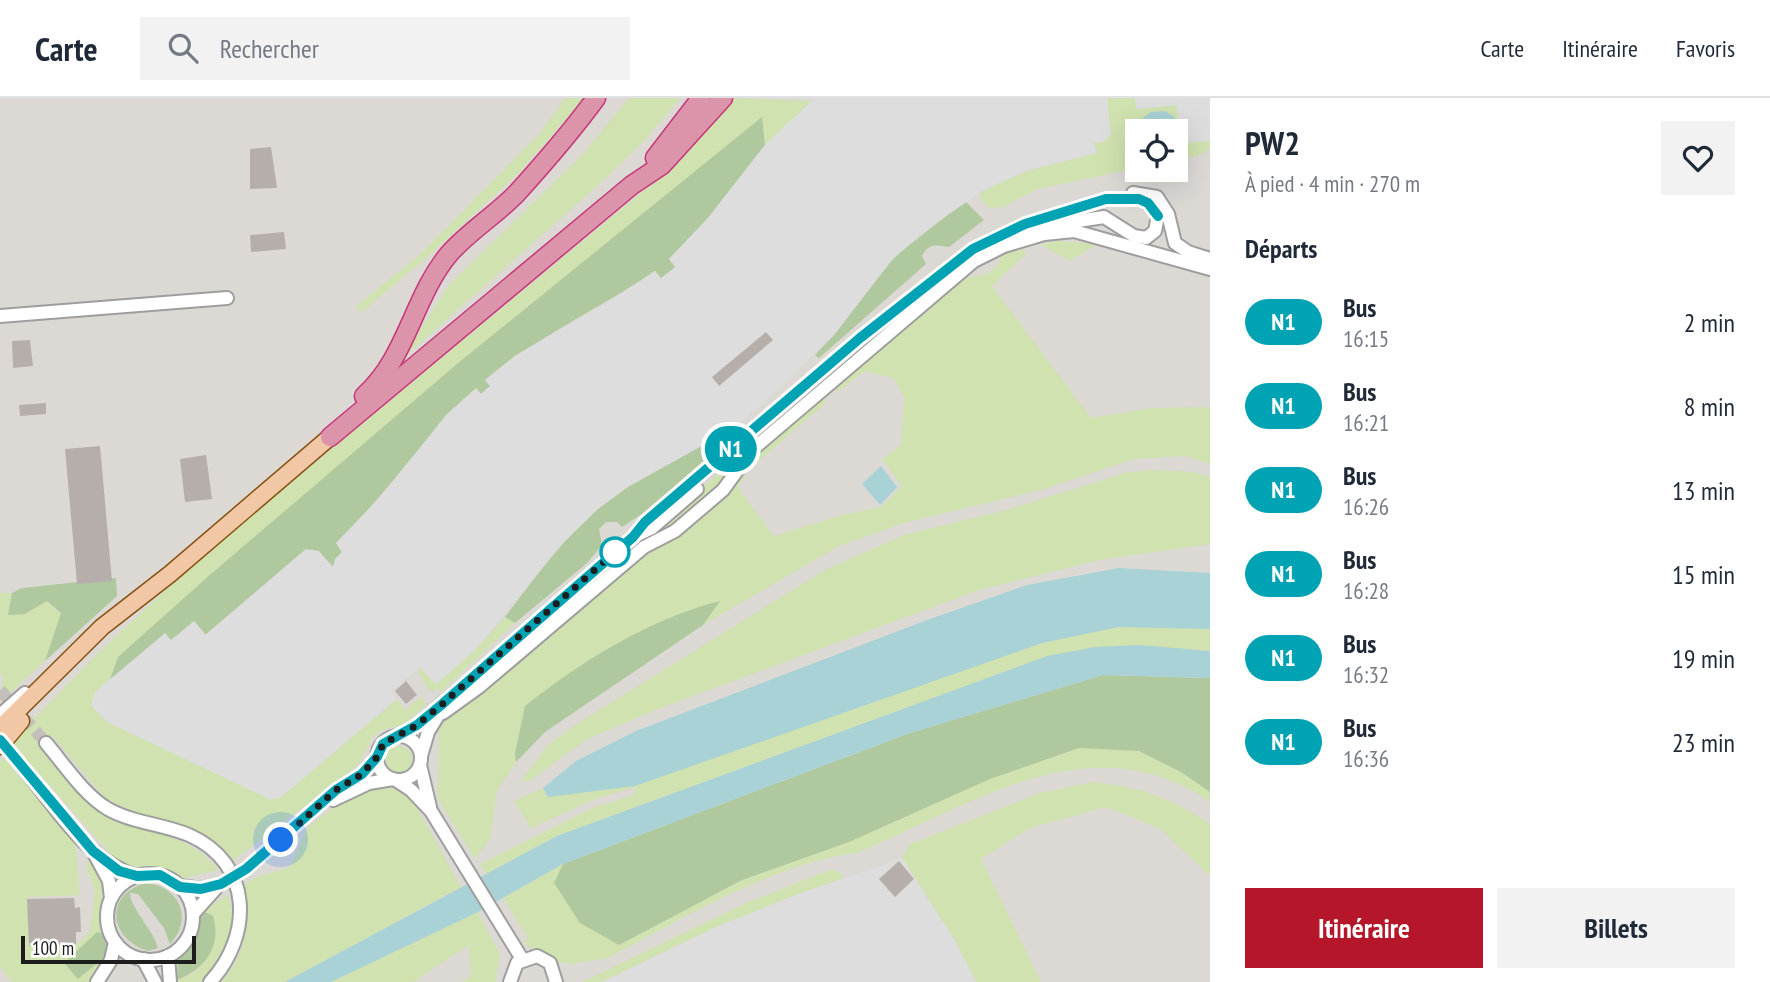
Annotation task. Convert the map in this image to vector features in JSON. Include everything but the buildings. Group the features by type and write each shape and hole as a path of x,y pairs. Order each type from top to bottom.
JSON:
{"highway":[{"path":"330,437 348,411 373,388 390,367 434,277 449,254 517,193 573,130 596,98"},
{"path":"517,193 532,185 578,140 610,98"},
{"path":"632,185 701,98"},
{"path":"330,437 632,185 662,165 723,98"}],"main road":[{"path":"0,728 102,627 170,574 330,437"},
{"path":"0,746 65,676 170,574"}],"street":[{"path":"192,914 221,884 246,869 336,790 362,774 377,757 383,744 417,725 448,699 633,537 655,513 860,338 874,330 955,261 1025,224 1136,192 1157,197 1168,214 1175,243 1188,252 1210,259"},
{"path":"1014,231 1104,217 1142,239 1155,232 1158,216 1148,203 1139,199 1106,199"},
{"path":"437,717 480,687 644,547 675,531 723,490 753,449 974,261 1004,246 1044,234 1074,232 1210,269"},
{"path":"0,316 227,298"},
{"path":"0,715 102,627"},
{"path":"314,811 369,783 408,778 420,760 428,732 448,699"},
{"path":"395,737 409,739 420,760 430,811"},
{"path":"46,743 92,796 107,808 125,817 187,834 208,847 225,864 239,894 240,927 233,950 211,982"},
{"path":"377,757 381,771 411,790 430,811 522,959"},
{"path":"21,765 93,851 109,881 111,898 107,920 115,942 123,950 143,959 168,956 187,939 192,914 191,904 180,887"},
{"path":"93,851 119,871 137,876 160,875 180,887 201,889 221,884"},
{"path":"111,898 123,884 137,876"},
{"path":"97,982 111,960 115,942"},
{"path":"168,956 170,982"},
{"path":"510,982 513,968 522,959 544,958 554,969 556,982"},
{"path":"143,959 155,982"}],"shaded area":[{"path":"0,98 1210,98 1210,982 0,982"},
{"path":"815,98 1107,98 1111,134 1103,142 1094,143 1097,153 1026,171 984,190 923,232 892,260 834,335 748,417 628,487 598,509 556,550 476,649 436,684 420,667 391,691 397,699 280,798 269,799 107,722 91,705 95,692 165,633 171,640 194,621 206,635 306,549 319,551 333,567 335,559 342,552 336,543 383,494 446,415 476,388 481,394 490,386 485,380 516,355 605,304 655,271 661,278 675,267 669,259 708,218 765,145"},
{"path":"1135,98 1210,98 1210,141 1188,142 1188,119 1178,119 1177,105 1136,109"},
{"path":"902,858 955,941 976,982 602,982 716,927 798,894"}],"green space":[{"path":"565,98 584,98 520,172 361,313 356,306 417,257 540,133"},
{"path":"629,98 680,98 643,142 605,179 401,360 449,285 583,154"},
{"path":"732,98 812,101 765,145 762,118 457,364 118,657 110,679 95,692 269,799 280,798 397,699 405,710 421,697 426,704 404,725 381,730 372,738 358,765 231,862 214,843 194,829 125,809 105,798 52,736 39,746 96,809 118,821 193,847 218,870 182,879 156,868 131,868 120,864 25,758 13,769 75,839 80,895 27,897 31,948 78,943 90,932 95,891 86,866 88,860 103,880 101,932 96,932 107,955 100,970 89,982 12,982 0,967 0,762 21,732 98,653 197,561 685,156"},
{"path":"1107,98 1135,98 1136,108 1177,105 1178,119 1125,119 1125,171 1038,189 1003,207 990,208 982,201 979,193 1026,171 1096,153 1094,143 1111,134"},
{"path":"762,117 765,145 708,218 669,259 676,267 661,279 655,271 547,336 485,380 490,386 481,394 476,389 457,407 336,543 342,552 333,567 306,549 205,635 171,640 110,679 118,657 211,574 457,364"},
{"path":"1210,141 1209,149 1200,155 1188,158 1188,142"},
{"path":"965,201 984,220 949,247 936,246 927,249 922,256 926,264 819,358 815,355 834,335 892,259"},
{"path":"1056,241 1098,244 1070,261 1041,245"},
{"path":"1013,247 1020,247 1026,254 992,286 1091,418 1151,408 1210,407 1210,464 1185,456 1134,459 1041,490 907,522 839,546 703,625 719,601 608,648 525,706 515,753 516,762 497,791 490,839 475,859 438,799 439,727 629,565 677,535 756,450 815,402 822,399 827,402 749,469 738,488 774,536 842,515 881,507 902,486 882,459 901,445 904,397 894,378 864,371 838,392 836,386 955,281 990,273 1000,262 1000,254"},
{"path":"736,424 740,428 649,509 622,527 617,522 606,522 599,529 602,545 587,563 515,623 505,617 561,546 593,513 629,486"},
{"path":"743,453 721,487 488,674 473,682"},
{"path":"1129,472 1192,472 1210,477 1210,544 1099,560 979,590 658,709 587,739 531,780 520,782 547,746 575,725 825,570 904,535 1006,510"},
{"path":"116,578 117,596 45,661 61,613 47,601 25,614 8,615 12,593 22,588"},
{"path":"0,593 12,593 8,614 25,614 47,601 61,614 45,661 0,702 3,676 0,673"},
{"path":"720,601 703,625 545,732 516,762 515,753 525,706 617,643 667,619"},
{"path":"505,617 515,623 443,690 429,690 419,674 420,667 436,684 476,649"},
{"path":"1179,626 1210,629 1210,651 1128,648 1047,656 557,836 486,874 480,864 592,808 634,795 635,787 595,799 531,828 514,801 543,788 548,797 589,791 1042,643 1119,627"},
{"path":"1103,675 1210,678 1210,792 1181,772 1139,751 1079,748 990,779 849,842 742,880 619,945 580,923 554,883 563,864 910,733"},
{"path":"399,746 408,750 412,759 408,768 399,772 390,768 386,759 390,750"},
{"path":"1079,748 1139,751 1181,772 1210,792 1210,802 1165,779 1121,769 1076,769 1032,779 988,794 857,853 794,868 762,880 697,910 608,958 571,964 559,962 523,942 528,938 503,898 563,864 554,883 580,923 619,945 742,880 849,842 990,779"},
{"path":"1093,782 1154,795 1181,806 1210,824 1210,876 1161,829 1106,807 1030,828 981,859 1041,982 976,982 955,941 902,858 910,844 1040,793"},
{"path":"376,788 394,788 413,801 461,887 285,982 221,982 237,960 245,937 247,912 243,886 260,876 290,867 307,828 346,798"},
{"path":"832,869 840,872 844,879 716,927 602,982 582,982 746,903"},
{"path":"145,883 166,890 174,897 182,914 177,934 170,944 164,928 138,894 130,893 158,948 148,951 126,937 119,928 116,917 122,897"},
{"path":"228,895 232,920 222,952 200,982 178,982 177,980 192,974 204,963 203,911"},
{"path":"203,911 213,916 213,947 209,956 196,970 177,980 178,958 195,934"},
{"path":"478,912 500,954 496,982 461,982 471,977 469,945 413,982 331,982"},
{"path":"97,932 106,939 107,955 78,979 64,963"}],"water":[{"path":"1164,111 1175,119 1143,119 1151,112"},
{"path":"881,466 897,487 880,505 862,484"},
{"path":"1119,568 1210,573 1210,629 1119,627 1042,643 635,786 548,797 543,788 576,761 636,731 927,620 1027,585"},
{"path":"1140,645 1210,651 1210,678 1103,675 910,733 563,864 478,912 331,982 285,982 557,836 1047,656 1095,647"}],"tunnel":[{"path":"0,690 46,743"},
{"path":"0,740 21,765"}],"bus line":[{"name":"N1","path":"0,740 93,851 119,871 137,876 160,875 180,887 201,889 221,884 264,855 336,790 362,774 388,739 417,725 440,706 633,537 645,522 860,338 874,330 955,261 973,249 1025,224 1106,199 1139,199 1148,203 1158,216"}],"route":[{"path":"281,840 336,790 362,774 388,739 417,725 622,546 615,552"}]}
